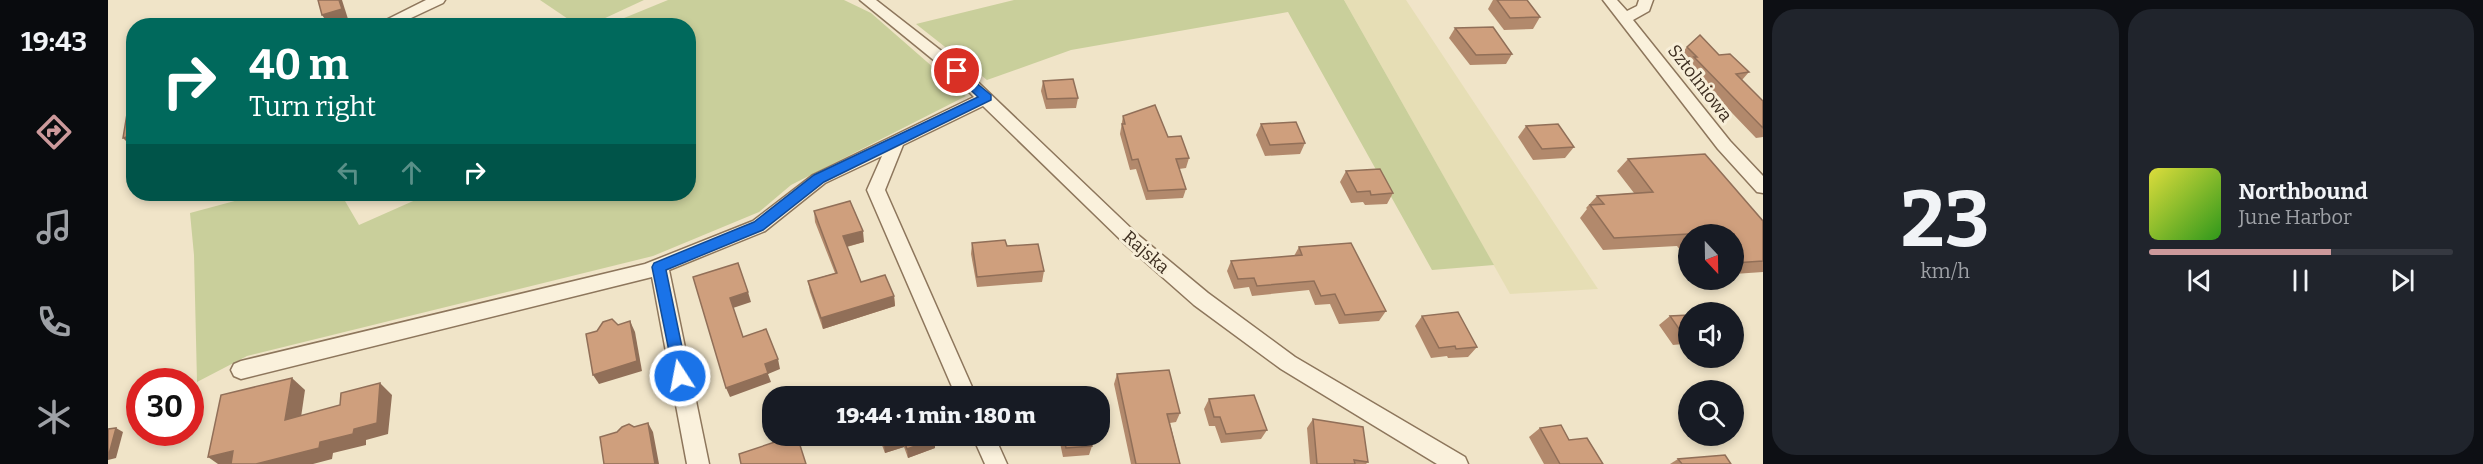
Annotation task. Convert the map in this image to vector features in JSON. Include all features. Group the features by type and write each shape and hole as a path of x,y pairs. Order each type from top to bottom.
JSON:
{"street":[{"path":"399,18 438,0"},
{"name":"Rajska","path":"867,0 927,46 986,98 1058,171 1131,239 1201,299 1288,363 1457,464"},
{"name":"Sztolniowa","path":"1610,0 1724,145 1763,187"},
{"path":"1625,18 1644,8 1646,0"},
{"path":"241,370 659,267 759,226 819,179 986,98"},
{"path":"897,140 876,190 962,386"},
{"path":"659,267 698,464"},
{"path":"988,446 996,464"}],"shaded area":[{"path":"1344,0 1406,0 1598,289 1510,294"}],"green space":[{"path":"540,0 644,0 605,18 567,18"},
{"path":"668,0 844,0 871,13 966,96 791,185 759,212 653,256 247,356 204,378 204,368 197,368 194,255 190,213 235,201 345,201 359,225 413,201 696,201 696,18 624,18"},
{"path":"1014,0 1344,0 1494,265 1432,270 1288,12 1071,50 987,80 916,24"}],"building":[{"path":"318,0 339,0 342,9 322,15"},
{"path":"1497,0 1527,0 1540,17 1510,18"},
{"path":"1493,27 1512,54 1476,55 1455,28"},
{"path":"1700,35 1719,55 1730,54 1749,72 1736,74 1763,101 1763,128 1687,47"},
{"path":"1073,79 1078,98 1047,99 1043,81"},
{"path":"1155,105 1168,137 1181,136 1189,158 1176,159 1186,189 1148,191 1138,159 1132,160 1122,124 1125,124 1123,116"},
{"path":"126,120 126,137 123,138"},
{"path":"1296,122 1305,143 1270,145 1261,124"},
{"path":"1558,124 1574,147 1542,149 1526,126"},
{"path":"1705,154 1763,221 1763,261 1744,262 1744,224 1678,224 1678,235 1614,238 1590,205 1604,204 1597,196 1653,192 1628,159"},
{"path":"1380,169 1393,193 1371,195 1370,191 1357,192 1346,171"},
{"path":"850,201 863,231 843,236 861,282 885,275 894,296 821,318 808,281 837,273 814,211"},
{"path":"1005,240 1007,246 1038,244 1044,271 977,277 972,243"},
{"path":"1351,243 1386,311 1345,315 1335,294 1321,296 1314,281 1257,286 1254,278 1238,279 1231,261 1302,255 1299,247"},
{"path":"738,263 748,292 730,298 743,337 766,329 778,359 765,364 768,373 726,388 693,277"},
{"path":"1458,312 1477,347 1439,348 1422,316"},
{"path":"1670,316 1678,316 1678,327"},
{"path":"612,319 618,325 630,321 637,361 593,375 586,334 597,331 603,322"},
{"path":"1169,370 1180,413 1167,414 1180,464 1136,464 1117,374"},
{"path":"292,378 285,420 340,405 341,393 380,383 377,423 354,429 353,434 320,442 319,448 256,464 231,464 233,451 208,457 221,395"},
{"path":"1254,395 1267,430 1226,434 1220,417 1214,417 1209,399"},
{"path":"1313,419 1363,427 1368,462 1354,460 1355,464 1317,464"},
{"path":"648,423 655,464 604,464 600,437 617,432 629,424 634,427"},
{"path":"1561,425 1569,440 1587,438 1603,464 1560,464 1540,428"},
{"path":"116,428 109,454 108,454 108,429"},
{"path":"763,446 800,446 806,464 741,464 739,454"},
{"path":"1066,446 1092,446 1066,448"},
{"path":"1725,455 1731,464 1682,464 1678,459"}],"route":[{"path":"680,376 659,267 759,226 819,179 986,98 957,71"}]}
